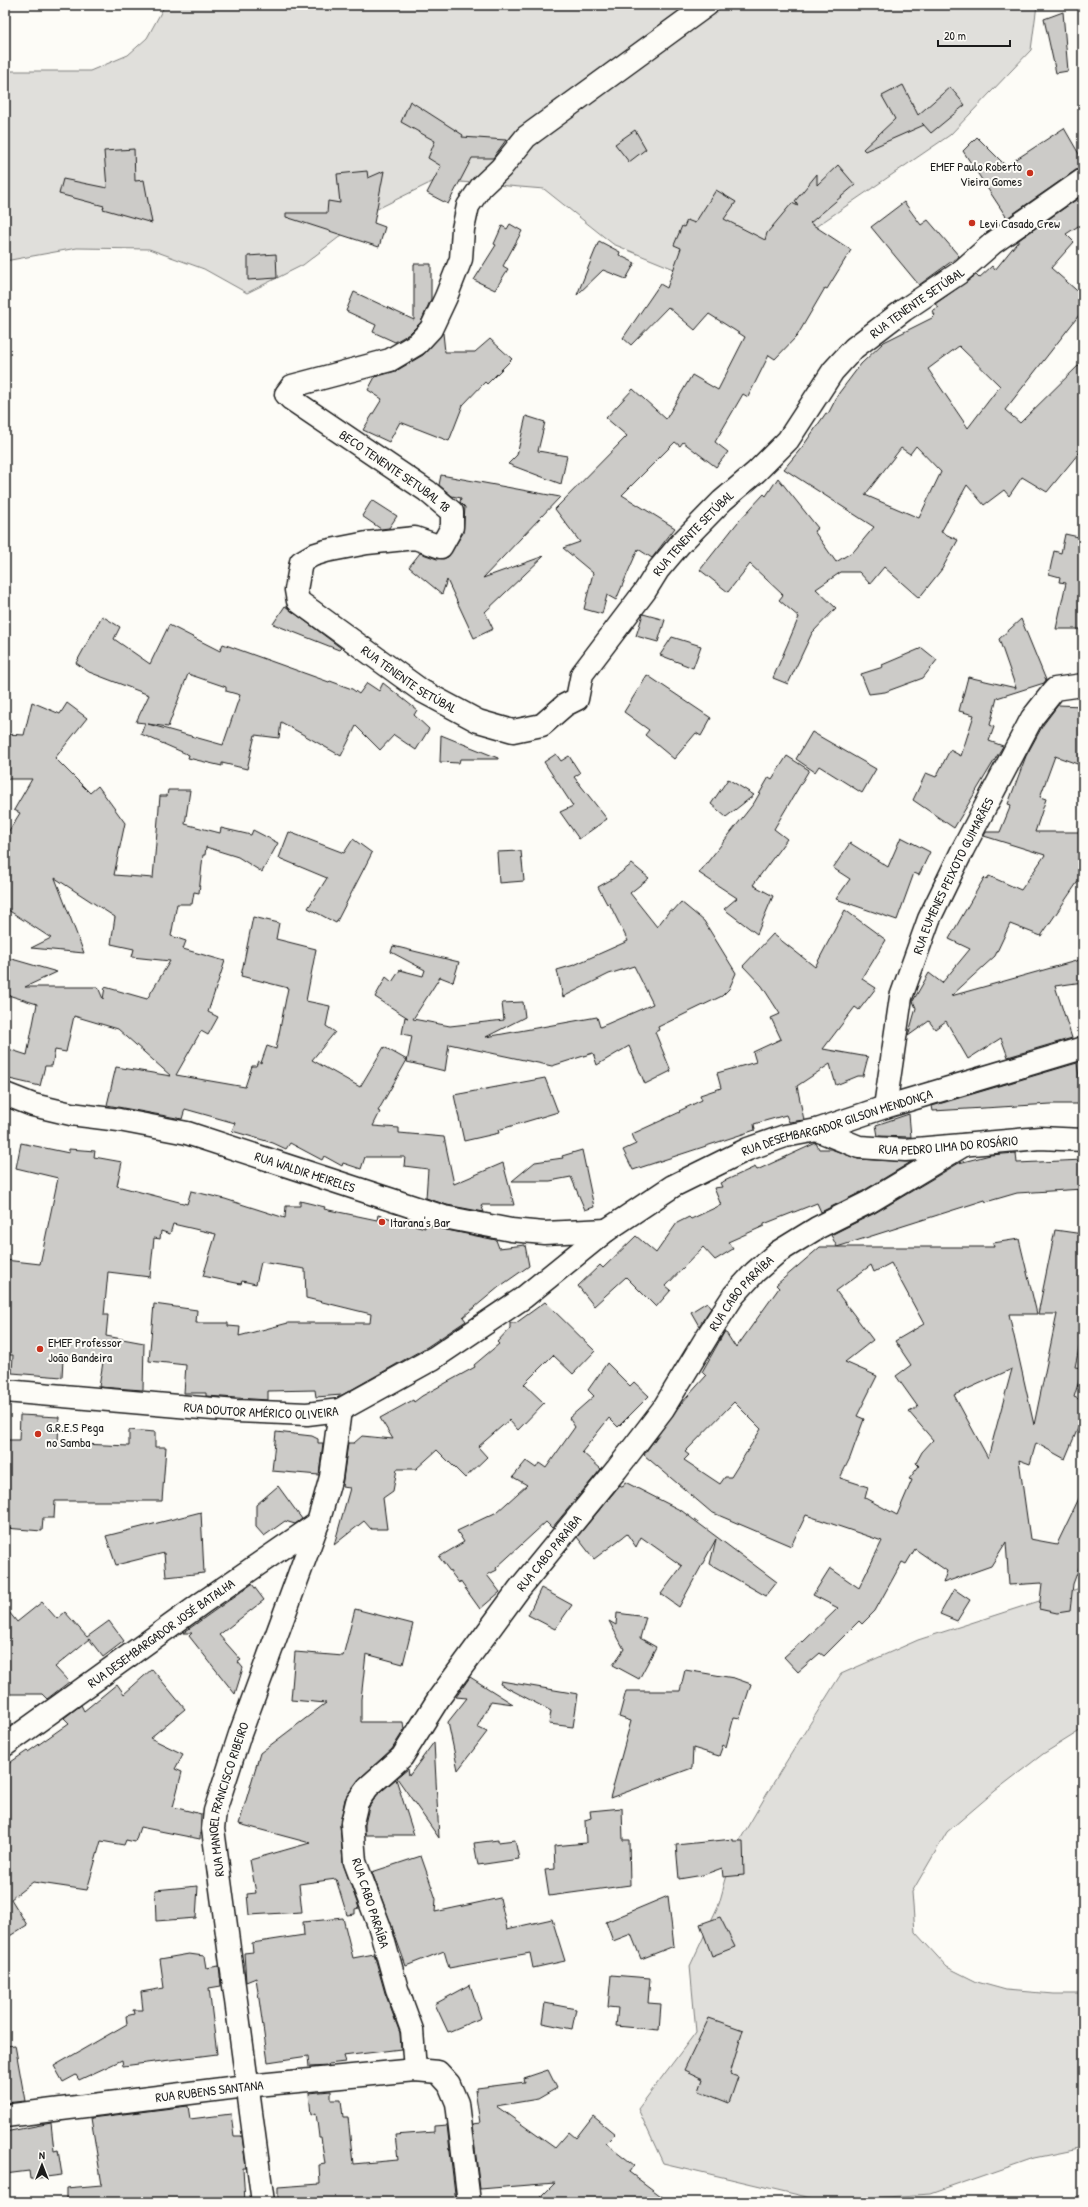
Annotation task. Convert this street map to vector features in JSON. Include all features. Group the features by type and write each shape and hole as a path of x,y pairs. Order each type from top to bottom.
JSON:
{"street":[{"name":"BECO TENENTE SETUBAL 18","path":"298,602 296,590 301,562 313,554 367,543 415,538 442,547 452,527 452,512 427,491 290,399 286,394 292,386 390,360 417,344 431,329 461,259 463,229 468,206 481,187 501,168 526,137 707,5"},
{"name":"RUA TENENTE SETÚBAL","path":"298,602 422,691 478,721 513,731 542,725 565,705 577,699 582,674 641,597 658,570 680,544 722,501 756,472 788,440 833,372 854,348 904,310 959,273 993,243 1083,180"},
{"name":"RUA EUMENES PEIXOTO GUIMARÃES","path":"885,1107 901,997 929,919 963,849 1032,718 1055,689 1083,686"},
{"name":"RUA DESEMBARGADOR GILSON MENDONÇA","path":"607,1230 673,1186 748,1150 785,1136 816,1130 885,1107 1083,1048"},
{"name":"RUA WALDIR MEIRELES","path":"5,1094 33,1104 71,1114 119,1120 187,1133 444,1217 511,1230 531,1232 607,1230"},
{"name":"RUA PEDRO LIMA DO ROSÁRIO","path":"816,1130 859,1147 905,1150 1040,1138 1083,1140"},
{"name":"RUA CABO PARAÍBA","path":"415,2070 412,2030 397,1989 380,1928 356,1862 352,1823 357,1802 368,1787 402,1757 439,1698 519,1589 617,1470 663,1409 734,1295 755,1272 778,1252 797,1240 870,1202 964,1145"},
{"name":"RUA DOUTOR AMÉRICO OLIVEIRA","path":"5,1391 236,1411 307,1414 340,1410 434,1358 523,1298 607,1230"},
{"name":"RUA MANOEL FRANCISCO RIBEIRO","path":"263,2202 246,2086 213,1829 215,1811 240,1734 318,1523 331,1477 340,1410"},
{"name":"RUA DESEMBARGADOR JOSÉ BATALHA","path":"5,1745 202,1603 318,1523"},
{"name":"RUA RUBENS SANTANA","path":"5,2116 246,2086 415,2070 438,2072 449,2084 457,2103 469,2202"}],"shaded area":[{"path":"165,5 1037,5 1031,50 950,135 792,243 701,280 613,244 544,189 436,180 373,211 303,265 247,293 204,269 149,249 77,248 5,261 5,71 90,71 128,55 147,38"},
{"path":"1083,1587 1083,1729 1043,1754 995,1791 947,1832 912,1892 915,1932 947,1967 977,1982 1006,1990 1053,1994 1083,1994 1083,2148 1034,2158 931,2194 824,2201 663,2163 638,2109 696,2032 690,1966 719,1904 734,1850 781,1770 841,1674 918,1640"}],"building":[{"path":"1063,12 1068,71 1056,73 1044,19"},
{"path":"903,85 918,115 950,87 965,105 931,133 924,125 865,151 863,149 895,119 882,96"},
{"path":"410,101 463,135 462,137 506,140 493,158 472,158 448,204 427,193 441,166 428,158 435,141 401,122"},
{"path":"1064,128 1083,161 1083,168 1076,170 1007,218 963,151 977,137 1006,166"},
{"path":"635,130 646,149 629,162 615,144"},
{"path":"134,149 135,181 144,180 152,223 103,209 104,206 59,194 63,179 107,188 104,151"},
{"path":"838,165 855,185 810,223 851,250 827,289 825,288 797,336 775,359 769,355 748,397 743,394 715,442 728,452 716,467 683,442 680,446 675,442 622,495 675,528 652,558 638,549 616,600 607,595 602,614 584,609 593,573 563,548 580,542 555,509 627,436 606,418 633,389 666,419 692,375 718,390 745,337 709,314 695,330 668,307 631,345 623,338 660,284 667,288 681,248 674,245 682,226 684,227 687,220 695,223 716,190 736,202 724,219 765,240 767,233 792,203 798,206 795,201 817,174 817,185"},
{"path":"367,171 368,178 384,171 374,223 385,227 379,247 286,217 286,213 327,213 328,201 340,203 337,174"},
{"path":"1083,195 1083,223 1066,234 1074,242 1051,268 1083,296 1083,310 1005,410 1020,423 1083,361 1083,448 1047,492 1022,477 1009,496 1004,490 984,505 967,485 941,532 958,540 942,569 919,598 884,567 870,584 859,572 841,572 816,589 836,608 812,633 788,684 773,678 799,617 779,600 783,595 750,564 728,592 700,570 738,522 764,494 766,496 778,478 818,528 814,531 836,562 854,551 874,527 784,469 803,446 826,413 828,414 839,393 861,364 884,342 932,318 935,315 932,311 939,307 935,304 976,275 979,278 992,266 995,270 1020,239","holes":["959,346 1000,386 968,428 928,369","916,446 941,472 919,518 865,495 901,448 910,454"]},
{"path":"904,202 921,225 928,220 959,256 919,285 871,227"},
{"path":"510,224 522,231 503,266 508,269 495,290 474,280 496,245 494,244 502,226 507,229"},
{"path":"599,241 620,252 619,255 635,263 626,279 603,270 577,295"},
{"path":"276,254 277,278 248,280 248,256"},
{"path":"414,264 431,264 431,299 421,322 409,334 395,342 373,332 376,325 346,311 354,292 414,320"},
{"path":"443,333 445,352 475,352 490,339 512,359 487,384 485,382 463,405 449,441 400,422 389,442 363,430 382,399 368,390 375,377 396,371 423,355"},
{"path":"526,416 545,422 538,451 567,456 561,484 508,464 517,455"},
{"path":"441,475 560,497 483,578 544,556 485,612 493,629 474,638 447,580 442,594 409,567 420,553 437,559 448,557 463,533 465,507 460,502 461,498 452,496 439,485"},
{"path":"372,500 397,516 389,528 381,529 362,516"},
{"path":"1065,534 1083,538 1083,629 1056,629 1066,583 1059,582 1060,577 1049,574 1054,551 1061,553"},
{"path":"285,606 341,648 339,650 273,624"},
{"path":"643,614 665,620 658,642 636,636"},
{"path":"102,616 120,627 114,639 150,664 169,625 220,651 223,644 352,689 359,694 367,683 379,691 383,683 417,710 414,715 429,729 416,750 394,735 380,750 356,726 341,756 281,722 279,738 255,735 247,769 222,763 222,766 188,758 189,755 141,734 145,723 136,722 149,695 89,672 76,663","holes":["188,674 226,687 226,691 240,695 223,745 148,724 168,727"]},
{"path":"1021,619 1046,680 1044,683 997,698 990,725 994,727 989,741 1003,746 954,828 913,800 926,773 936,777 950,750 961,756 974,715 959,711 968,677 1016,688 999,639"},
{"path":"672,637 701,646 693,668 660,655"},
{"path":"922,648 937,660 923,678 885,692 869,694 861,674 883,667 882,665"},
{"path":"647,675 711,718 701,736 696,733 674,759 645,735 649,730 624,712"},
{"path":"32,702 60,714 67,703 87,718 55,758 90,793 98,786 125,823 114,875 153,878 160,796 167,796 168,790 190,790 185,824 220,833 221,828 251,835 253,830 278,843 262,872 238,857 206,847 205,855 203,855 199,893 194,892 192,904 177,904 171,936 186,941 183,949 225,961 208,1012 218,1017 208,1035 201,1031 176,1075 245,1087 252,1066 256,1066 258,1061 261,1063 267,1046 276,1049 288,988 241,976 253,917 279,923 276,939 316,949 306,1001 330,1006 326,1026 335,1032 312,1060 360,1087 384,1047 407,1060 378,1111 380,1112 373,1126 399,1128 399,1133 444,1137 454,1184 503,1163 514,1205 481,1205 484,1212 447,1205 426,1198 428,1169 404,1166 405,1157 365,1157 361,1169 343,1163 342,1166 324,1156 322,1160 290,1143 286,1149 273,1143 232,1131 235,1123 185,1109 182,1119 107,1105 116,1067 171,1076 118,1029 74,1016 66,1052 55,1050 52,1066 45,1066 40,1086 5,1078 5,1048 27,1055 37,1004 8,995 5,996 5,957 57,972 25,987 98,987 103,999 105,987 147,999 170,961 132,957 134,949 111,944 115,917 55,878 84,953 31,948 51,938 5,908 5,837 20,813 14,810 32,779 5,779 5,734 24,735"},
{"path":"1058,705 1083,706 1083,766 1055,756 1040,797 1046,799 1035,832 1083,832 1083,874 1041,936 1010,924 995,956 951,996 1083,959 1083,982 1055,986 1072,1038 1008,1057 1001,1038 968,1059 946,1021 935,1029 929,1021 908,1036 916,1008 913,1001 929,973 942,983 970,949 949,939 984,878 986,880 989,876 1021,890 1045,855 984,836 986,832 1000,832 1011,805 1008,804 1026,756 1043,725"},
{"path":"812,732 876,769 862,793 819,766 815,772 796,759"},
{"path":"441,735 498,759 460,759 459,763 440,762"},
{"path":"556,754 561,761 569,756 580,773 574,777 607,819 579,839 560,812 573,806 544,762"},
{"path":"787,756 809,770 774,829 787,839 753,885 773,896 757,934 724,909 737,898 699,873 754,803 769,777 772,779"},
{"path":"728,779 754,795 726,817 711,804"},
{"path":"289,832 344,853 353,839 372,853 336,923 308,908 327,878 279,858"},
{"path":"901,837 930,852 919,875 914,873 897,920 836,899 850,879 833,868 850,843 888,867"},
{"path":"521,851 524,881 499,883 497,852"},
{"path":"632,864 649,878 630,893 657,927 670,910 673,911 681,902 704,921 736,973 729,989 722,996 658,1027 659,1030 655,1032 671,1071 645,1084 629,1046 597,1065 593,1053 552,1066 449,1044 445,1071 407,1062 412,1036 402,1034 405,1017 408,1018 375,997 386,977 392,982 400,970 423,976 425,970 391,952 393,946 459,962 453,982 440,977 413,1019 450,1026 504,1020 502,1003 523,1002 525,1017 486,1037 597,1017 600,1027 653,1004 634,966 609,974 563,997 557,970 574,965 628,941 609,903 607,904 598,887 614,878"},
{"path":"845,910 886,940 862,979 876,988 859,1010 855,1007 823,1049 868,1057 863,1076 858,1076 836,1085 830,1064 797,1086 804,1120 789,1122 786,1115 754,1124 755,1130 633,1170 623,1150 636,1144 632,1134 702,1100 700,1095 721,1088 717,1073 756,1062 753,1052 781,1039 771,1018 780,1014 762,986 743,966 773,934 815,967"},
{"path":"1077,1063 1083,1104 1051,1104 933,1111 932,1106"},
{"path":"545,1078 558,1112 498,1130 499,1133 464,1141 454,1095"},
{"path":"909,1114 911,1137 878,1136 876,1125"},
{"path":"21,1143 69,1153 69,1149 95,1151 94,1157 122,1162 117,1186 187,1204 191,1191 225,1199 285,1218 286,1206 300,1206 300,1201 325,1207 324,1209 377,1220 378,1215 425,1228 425,1224 496,1240 499,1248 525,1245 529,1266 499,1287 463,1317 466,1321 427,1347 342,1395 316,1397 315,1390 268,1391 268,1400 206,1396 206,1393 184,1393 186,1365 149,1361 154,1304 197,1310 196,1323 228,1323 228,1326 240,1327 239,1336 288,1323 370,1323 371,1314 306,1298 305,1269 261,1262 256,1284 242,1281 241,1284 203,1276 216,1234 173,1224 170,1234 161,1231 160,1239 154,1238 150,1277 108,1272 104,1315 108,1315 106,1336 144,1343 143,1390 99,1387 103,1362 63,1359 62,1377 12,1373 13,1355 5,1355 5,1260 40,1264 58,1178 16,1168"},
{"path":"816,1143 819,1149 831,1149 858,1159 911,1162 863,1191 821,1212 817,1203 764,1224 764,1226 728,1242 733,1249 715,1260 703,1247 666,1286 671,1290 656,1307 626,1277 594,1306 578,1286 600,1265 603,1268 636,1236 656,1253 677,1223 689,1217 691,1219 721,1205 714,1188 722,1187 720,1183 755,1167 757,1170"},
{"path":"582,1150 594,1207 585,1210 571,1177 550,1181 512,1181 535,1162 563,1158 562,1156"},
{"path":"1016,1153 1017,1163 1083,1160 1083,1189 1017,1193 986,1202 985,1200 837,1247 831,1235 875,1213 959,1163 990,1155"},
{"path":"1055,1230 1083,1234 1083,1330 1075,1367 1083,1368 1074,1397 1083,1401 1083,1431 1078,1428 1065,1459 1036,1443 1030,1464 1019,1460 1030,1539 1057,1544 1083,1490 1083,1557 1073,1584 1070,1611 1057,1613 1039,1609 1042,1583 1009,1585 1006,1542 991,1566 943,1583 947,1571 915,1549 906,1564 902,1562 875,1611 862,1624 859,1621 824,1656 820,1653 798,1672 784,1657 802,1641 803,1642 838,1608 813,1595 830,1568 859,1588 882,1541 806,1515 791,1546 711,1512 644,1455 679,1406 706,1376 702,1372 725,1331 736,1348 779,1288 776,1285 820,1247 994,1247 993,1243 1019,1239 1037,1314 1009,1314 1034,1425 1057,1314 1038,1314","holes":["891,1263 924,1324 895,1341 911,1365 896,1376 918,1407 909,1412 933,1440 922,1452 916,1463 919,1466 909,1479 912,1480 897,1515 865,1498 868,1487 840,1478 850,1458 864,1419 857,1416 877,1376 845,1362 873,1340 836,1291 871,1265 874,1272","1012,1369 988,1458 954,1395","734,1402 761,1429 731,1477 725,1477 720,1484 684,1460 689,1455 685,1452"]},
{"path":"545,1302 595,1351 573,1374 553,1355 524,1384 544,1403 518,1430 509,1420 478,1447 487,1457 465,1478 437,1450 416,1469 397,1469 393,1491 383,1498 387,1529 371,1529 364,1521 334,1545 350,1488 342,1487 348,1443 354,1443 362,1436 393,1439 380,1418 413,1400 414,1402 422,1396 475,1367 474,1365 499,1344 497,1342 510,1328 510,1323 516,1323"},
{"path":"707,1302 711,1308 699,1326 691,1312"},
{"path":"607,1363 630,1386 634,1382 649,1396 618,1427 609,1418 582,1452 601,1469 552,1528 546,1522 496,1568 497,1570 487,1575 500,1592 480,1609 460,1581 459,1583 439,1557 464,1542 457,1531 497,1512 527,1485 513,1477 526,1461 536,1468 539,1463 546,1468 575,1427 569,1418 594,1396 588,1390"},
{"path":"20,1415 59,1417 58,1443 129,1446 129,1430 155,1432 155,1447 166,1447 162,1501 55,1501 54,1518 43,1518 42,1531 5,1528 5,1440 19,1440"},
{"path":"276,1432 312,1436 318,1439 318,1443 323,1443 319,1475 272,1471"},
{"path":"625,1482 682,1511 777,1582 766,1596 710,1564 716,1539 679,1607 661,1594 682,1566 641,1537 636,1547 627,1534 594,1559 577,1537 620,1485 623,1487"},
{"path":"278,1486 302,1519 295,1524 285,1521 264,1536 256,1527 256,1505"},
{"path":"201,1512 204,1573 166,1577 164,1553 116,1565 106,1536"},
{"path":"252,1584 264,1600 219,1635 241,1660 238,1662 243,1668 235,1694 189,1636 192,1633 183,1633"},
{"path":"541,1588 572,1605 555,1629 528,1615"},
{"path":"954,1589 970,1600 957,1621 940,1614"},
{"path":"42,1602 57,1619 65,1612 87,1637 109,1621 124,1641 103,1657 89,1639 55,1667 69,1682 47,1699 42,1694 5,1694 5,1607 17,1622"},
{"path":"355,1609 413,1624 403,1664 366,1654 361,1699 361,1722 403,1722 404,1730 392,1749 360,1778 345,1799 340,1824 343,1863 359,1908 355,1909 355,1914 347,1915 336,1879 299,1884 302,1912 249,1915 247,1894 256,1893 250,1860 310,1843 239,1824 260,1753 326,1703 291,1700 295,1652 343,1656"},
{"path":"617,1613 646,1617 640,1638 656,1647 639,1679 613,1665 624,1649 609,1621 616,1625"},
{"path":"152,1669 185,1709 150,1738 183,1754 175,1769 182,1772 173,1807 201,1814 200,1839 140,1827 135,1842 126,1840 124,1845 101,1841 87,1890 33,1882 11,1899 27,1925 5,1939 5,1766 27,1751 28,1752 69,1723 64,1718 81,1705 84,1711 117,1684 124,1694"},
{"path":"685,1670 734,1678 751,1684 740,1718 734,1717 726,1747 723,1745 719,1756 693,1748 692,1768 610,1798 631,1721 619,1717 626,1691 680,1691"},
{"path":"470,1677 513,1704 491,1701 477,1727 487,1732 458,1770 448,1722 467,1698 456,1697"},
{"path":"501,1681 578,1694 573,1727 549,1724 551,1711 500,1684"},
{"path":"434,1742 439,1838 397,1778 408,1769 409,1776"},
{"path":"396,1779 414,1835 365,1835 365,1824 369,1807 377,1795"},
{"path":"622,1808 623,1840 629,1840 630,1885 549,1896 545,1870 555,1869 554,1846 586,1843 585,1820 591,1818 590,1811"},
{"path":"733,1839 733,1841 743,1841 744,1875 723,1877 722,1868 703,1875 679,1879 676,1845"},
{"path":"498,1840 498,1842 515,1840 519,1859 478,1865 474,1843"},
{"path":"421,1856 436,1899 435,1912 500,1898 507,1929 552,1919 565,1961 533,1968 530,1953 449,1968 444,1951 406,1966 372,1872"},
{"path":"198,1886 196,1918 156,1921 155,1890"},
{"path":"668,1896 674,1946 641,1959 631,1934 613,1941 606,1922"},
{"path":"720,1917 735,1947 712,1956 700,1924"},
{"path":"343,1918 353,1958 374,1954 385,1993 400,2033 401,2049 343,2056 345,2062 328,2064 329,2066 309,2067 308,2056 268,2062 256,1978 246,1982 244,1953 253,1952 252,1943 304,1935 303,1922"},
{"path":"189,1954 204,1956 206,1968 219,1966 221,1986 209,1988 217,2054 123,2066 122,2060 79,2080 76,2075 63,2082 54,2066 127,2024 126,2016 134,2014 133,2010 143,2010 141,1992 164,1988 160,1959"},
{"path":"611,1975 650,1978 648,2003 661,2004 659,2030 616,2026 618,2008 608,2007"},
{"path":"470,1985 481,2018 448,2032 435,2004"},
{"path":"545,2003 576,2009 572,2029 542,2023"},
{"path":"709,2018 743,2030 730,2074 738,2077 729,2103 699,2091 703,2079 684,2070"},
{"path":"15,2045 25,2101 5,2103 5,2046"},
{"path":"548,2070 557,2088 538,2099 496,2106 555,2148 569,2132 576,2138 593,2116 615,2134 606,2143 634,2165 629,2172 669,2202 536,2202 555,2183 480,2189 472,2124 480,2123 475,2090 477,2092 477,2088 525,2082 524,2078"},
{"path":"331,2091 331,2100 341,2100 343,2117 348,2117 353,2164 398,2160 395,2135 434,2132 434,2126 447,2125 456,2202 431,2202 431,2200 409,2202 278,2202 278,2187 320,2184 319,2165 325,2164 321,2137 319,2137 316,2113 311,2115 309,2093"},
{"path":"188,2106 190,2119 231,2114 234,2136 242,2136 246,2168 243,2168 245,2202 66,2202 66,2188 102,2185 91,2118"},
{"path":"51,2123 54,2151 58,2150 62,2175 30,2179 29,2171 5,2174 5,2132"}],"place":[{"name":"EMEF Paulo Roberto Vieira Gomes","path":"1030,173"},
{"name":"Levi Casado Crew","path":"972,223"},
{"name":"Itarana's Bar","path":"382,1222"},
{"name":"EMEF Professor João Bandeira","path":"40,1349"},
{"name":"G.R.E.S Pega no Samba","path":"38,1434"}]}
